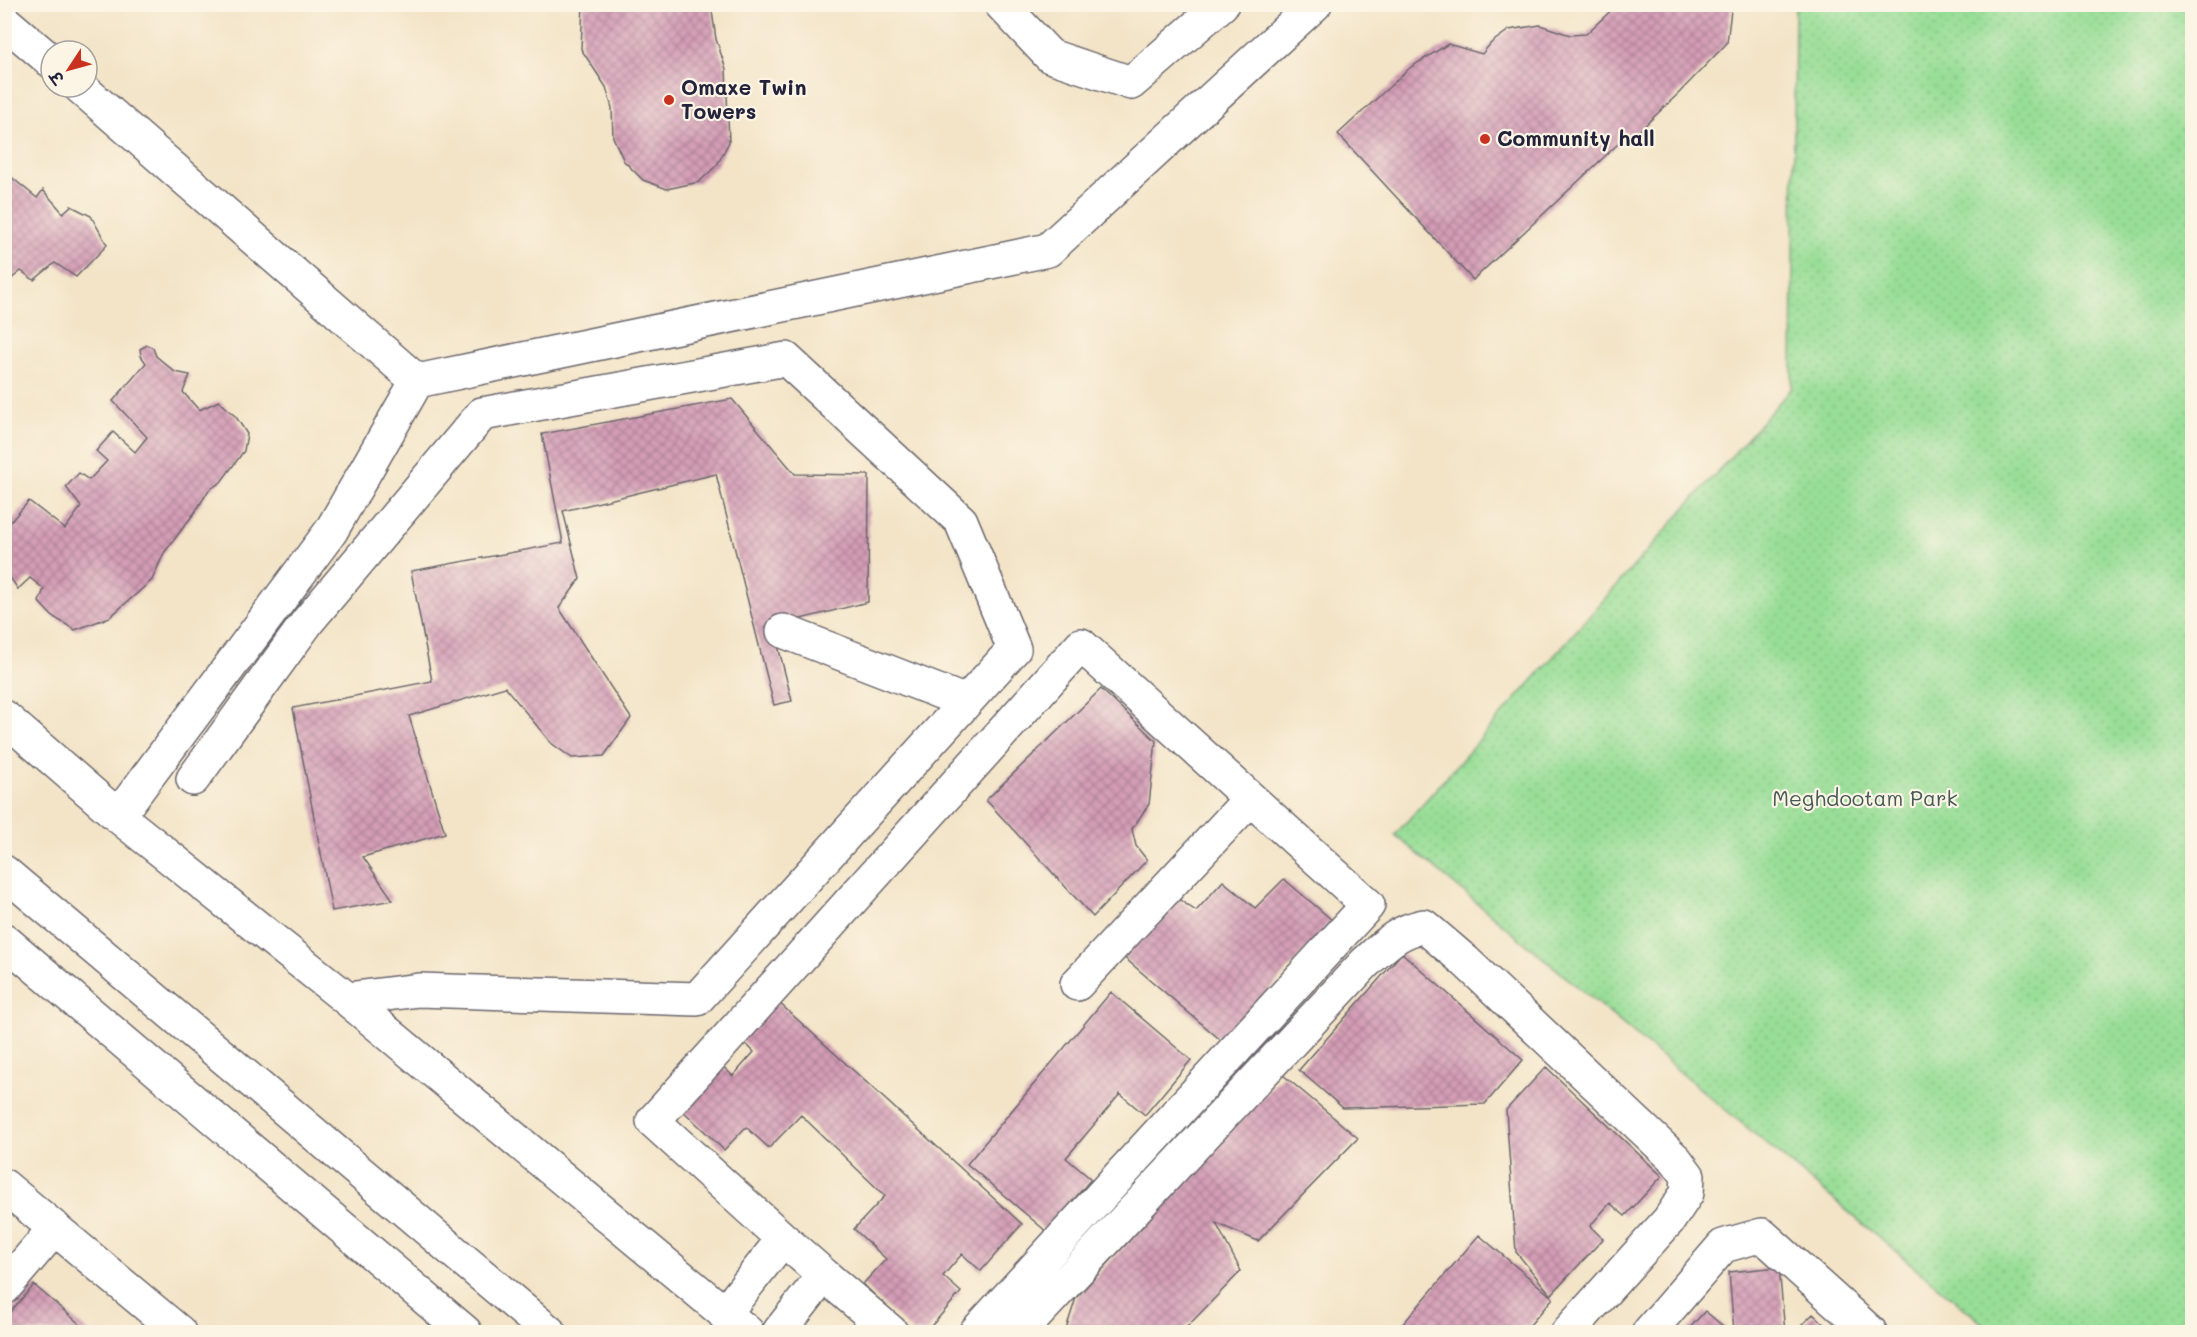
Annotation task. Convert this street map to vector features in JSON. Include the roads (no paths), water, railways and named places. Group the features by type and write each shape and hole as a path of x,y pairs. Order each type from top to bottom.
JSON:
{"street":[{"path":"1001,4 1050,56 1131,83 1222,4"},
{"path":"118,816 331,531 417,381 1048,250 1315,4"},
{"path":"4,21 39,51"},
{"path":"94,99 417,381"},
{"path":"193,779 308,621 482,414 786,359 961,521 1014,649 697,999 419,990 347,999"},
{"path":"783,631 966,702"},
{"path":"891,1332 783,1239 653,1121 1081,645 1368,905 975,1332"},
{"path":"4,717 118,816 347,999 736,1323 783,1239"},
{"path":"1077,984 1250,799"},
{"path":"4,872 549,1332"},
{"path":"1020,1332 1365,963 1388,942 1407,929 1424,926 1524,1016 1676,1160 1688,1176 1687,1193 1669,1220 1568,1332"},
{"path":"4,940 465,1332"},
{"path":"4,1186 179,1332"},
{"path":"4,1288 55,1228"},
{"path":"1649,1332 1723,1246 1762,1235 1870,1332"},
{"path":"779,1332 824,1275"}],"place":[{"name":"Omaxe Twin Towers","path":"669,100"},
{"name":"Community hall","path":"1485,139"}],"park label":[{"name":"Meghdootam Park","path":"1865,799"}]}
